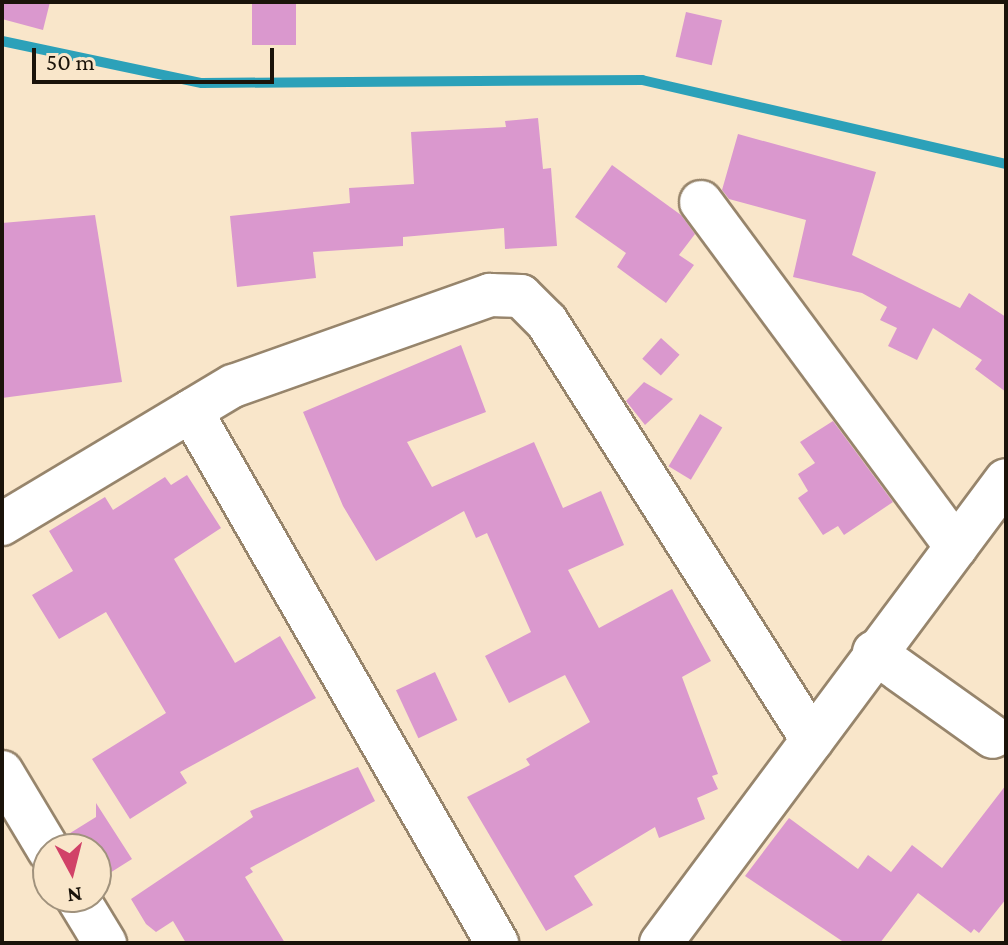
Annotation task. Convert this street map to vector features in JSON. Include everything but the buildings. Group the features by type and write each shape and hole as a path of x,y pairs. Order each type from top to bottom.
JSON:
{"street":[{"path":"701,202 956,547"},
{"path":"2,524 233,386 476,300 521,296 547,322 812,740"},
{"path":"191,411 497,943"},
{"path":"661,943 874,652 1006,480"},
{"path":"874,652 993,737"},
{"path":"2,772 38,833"},
{"path":"87,913 105,943"}],"waterway":[{"path":"2,41 202,83 642,80 1006,164"}]}
